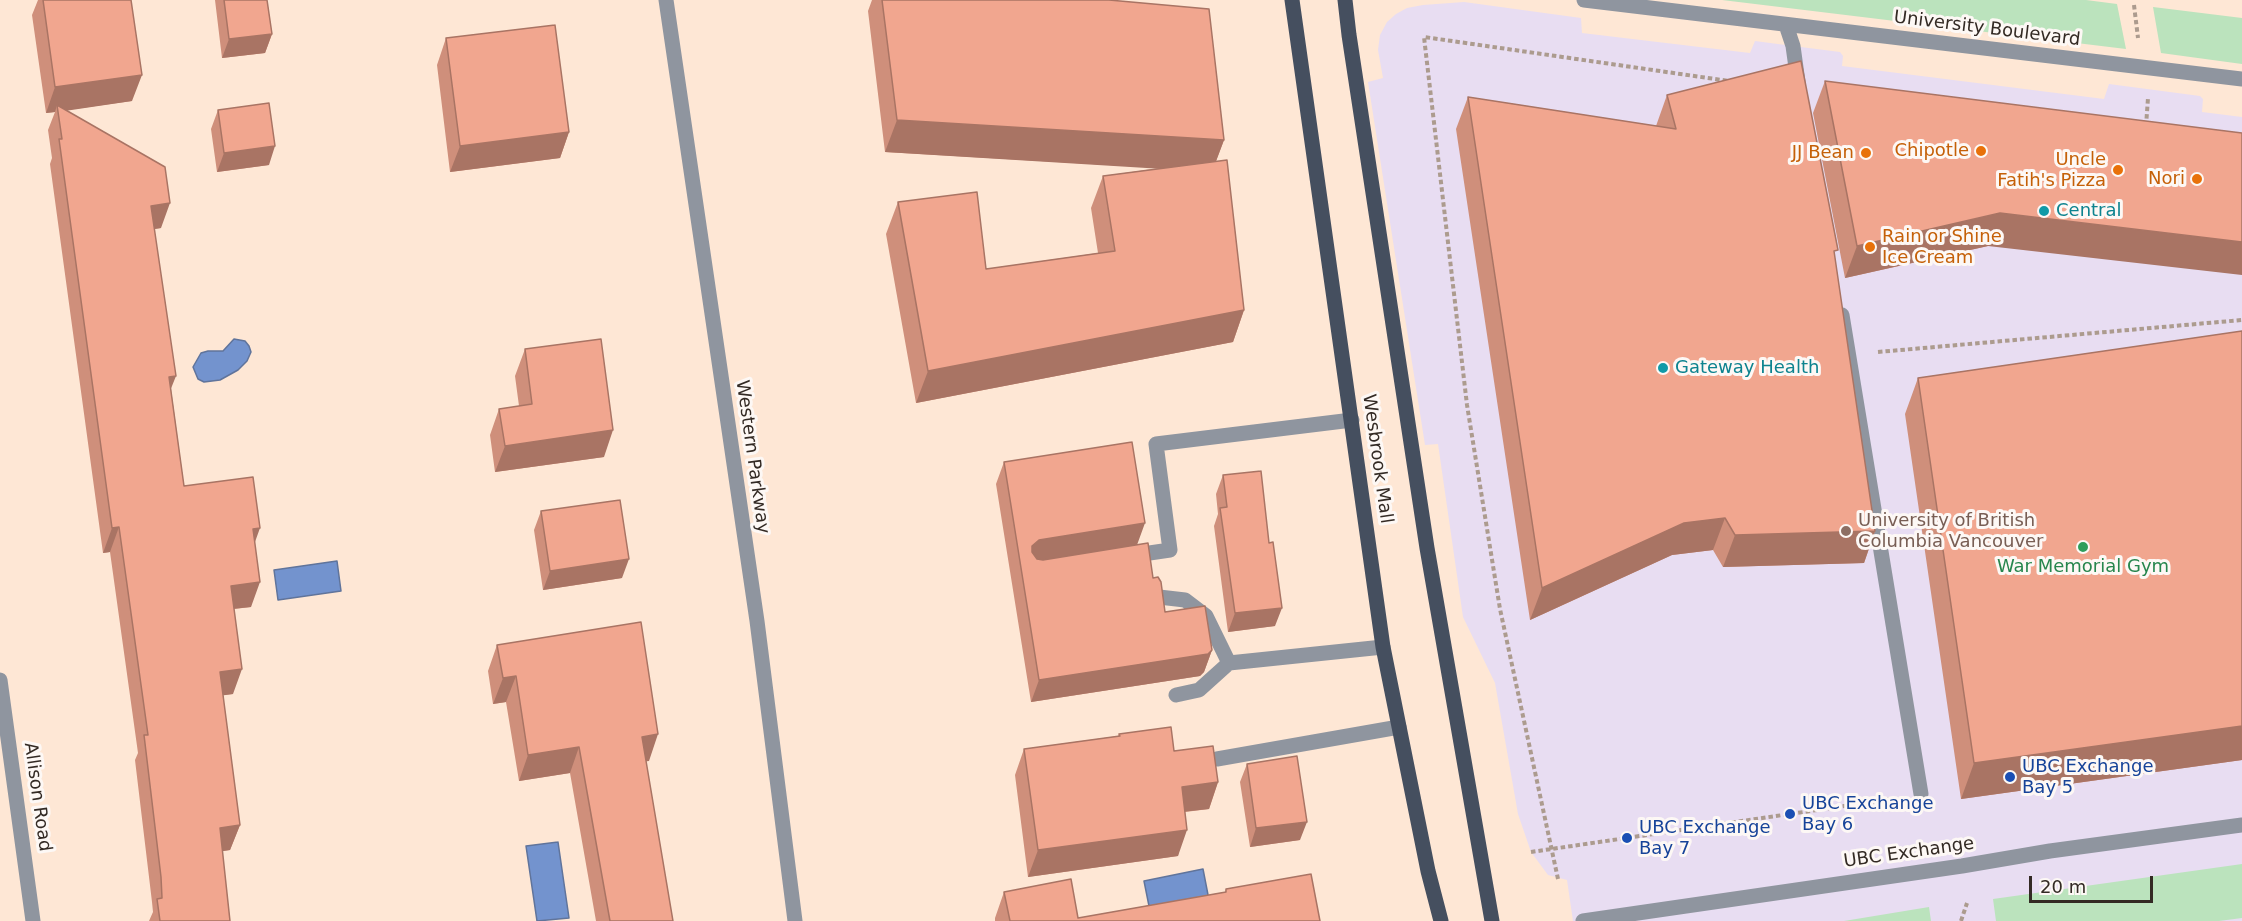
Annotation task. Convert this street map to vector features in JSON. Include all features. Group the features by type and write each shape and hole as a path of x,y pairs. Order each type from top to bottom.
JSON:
{"main road":[{"name":"Wesbrook Mall","path":"1292,0 1383,646 1428,871 1441,921"},
{"name":"Wesbrook Mall","path":"1345,0 1427,548 1492,921"}],"street":[{"name":"Western Parkway","path":"666,0 757,621 795,921"},
{"name":"University Boulevard","path":"1584,0 2242,79"},
{"path":"1786,25 1792,46 1800,98"},
{"path":"1839,298 1921,794"},
{"path":"1113,559 1170,550 1156,444 1352,420"},
{"path":"1159,597 1185,600 1206,616 1229,663"},
{"path":"1176,695 1199,690 1229,663 1383,646"},
{"name":"Allison Road","path":"0,680 33,921"},
{"path":"1218,759 1399,727"},
{"name":"UBC Exchange","path":"1583,921 2050,851 2242,825"}],"path":[{"path":"2134,5 2138,42"},
{"path":"1558,879 1500,609 1467,405 1424,37 1740,83"},
{"path":"2145,133 2149,90"},
{"path":"1850,355 2242,320"},
{"path":"1531,852 1921,794"},
{"path":"1961,921 1967,903"}],"shaded area":[{"name":"University of British Columbia Vancouver","path":"1464,2 1581,18 1582,33 1750,53 1755,41 1840,52 1843,56 1842,66 2104,99 2109,84 2200,96 2203,99 2202,112 2242,117 2242,921 1573,921 1567,880 1548,875 1531,852 1518,814 1495,683 1463,617 1438,444 1425,445 1368,82 1383,78 1378,50 1380,35 1387,22 1396,14 1407,8 1423,5"}],"green space":[{"path":"1722,0 2086,0 2117,4 2126,49"},
{"path":"2153,7 2242,18 2242,64 2161,53"},
{"path":"2242,864 2242,918 2219,921 1996,921 1993,899"},
{"path":"1929,907 1931,921 1844,921"}],"water":[{"path":"234,339 245,341 249,346 251,352 247,361 238,370 220,380 204,382 198,379 193,367 201,353 223,351"},
{"path":"337,561 341,591 278,600 274,570"},
{"path":"558,842 569,918 537,921 526,846"},
{"path":"1203,869 1209,900 1150,911 1144,881"}],"building":[{"path":"43,0 131,0 142,75 55,87"},
{"path":"224,0 267,0 272,34 229,39"},
{"path":"882,0 1109,0 1209,9 1224,140 897,120"},
{"path":"555,25 569,132 460,146 446,38"},
{"name":"Gateway Health","path":"1801,61 1838,250 1834,251 1875,531 1735,535 1725,518 1684,523 1542,588 1468,97 1676,129 1667,95"},
{"name":"Central","path":"1825,81 2242,133 2242,242 2000,213 1857,246"},
{"path":"269,103 275,146 224,153 218,110"},
{"path":"57,105 165,167 170,203 151,206 176,376 169,377 184,486 253,477 260,528 253,529 260,582 231,586 242,669 220,672 240,825 220,828 230,921 160,921 157,899 162,898 161,877 144,735 148,735 119,527 112,528 59,139 62,139"},
{"path":"1227,160 1244,310 928,371 898,202 977,192 986,269 1115,251 1103,176"},
{"name":"War Memorial Gym","path":"2242,331 2242,726 1974,763 1918,378"},
{"path":"601,339 613,430 505,446 499,409 532,404 525,349"},
{"path":"1132,442 1145,523 1039,540 1032,546 1032,552 1037,559 1043,560 1148,543 1153,578 1158,577 1161,582 1165,612 1205,606 1212,650 1208,654 1039,680 1004,462"},
{"path":"1261,471 1269,543 1273,542 1282,608 1235,613 1220,508 1227,507 1223,475"},
{"path":"620,500 629,559 550,571 541,511"},
{"path":"641,622 658,734 642,737 673,921 610,921 579,747 528,755 516,676 503,678 497,645"},
{"path":"1171,727 1174,751 1213,746 1218,782 1182,787 1187,830 1038,850 1024,749"},
{"path":"1297,756 1307,822 1256,828 1247,764"},
{"path":"1311,874 1320,921 1010,921 1004,892 1071,879 1078,918 1226,892 1226,889"}],"place":[{"name":"Chipotle","path":"1981,151"},
{"name":"JJ Bean","path":"1866,153"},
{"name":"Uncle Fatih's Pizza","path":"2118,170"},
{"name":"Nori","path":"2197,179"},
{"name":"Central","path":"2044,211"},
{"name":"Rain or Shine Ice Cream","path":"1870,247"},
{"name":"Gateway Health","path":"1663,368"},
{"name":"University of British Columbia Vancouver","path":"1846,531"},
{"name":"War Memorial Gym","path":"2083,547"},
{"name":"UBC Exchange Bay 5","path":"2010,777"},
{"name":"UBC Exchange Bay 6","path":"1790,814"},
{"name":"UBC Exchange Bay 7","path":"1627,838"}]}
